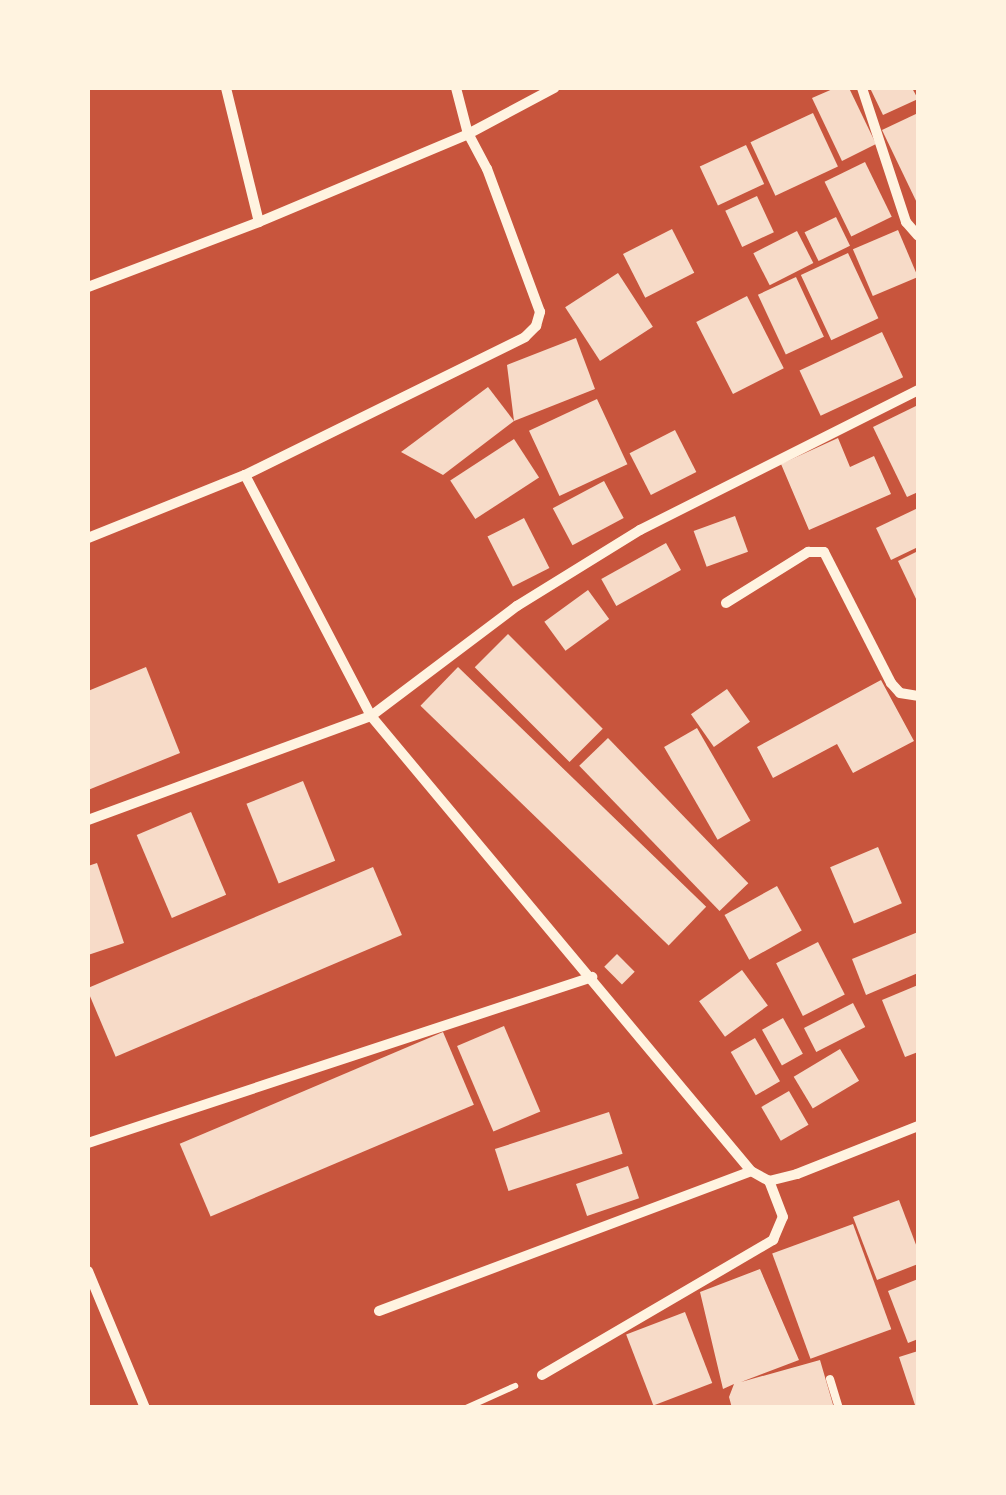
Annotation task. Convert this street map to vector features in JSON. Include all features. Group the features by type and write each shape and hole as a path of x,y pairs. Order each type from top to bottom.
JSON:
{"street":[{"path":"226,88 259,222"},
{"path":"88,538 245,475 526,337 536,326 540,312 487,169 468,134 456,88"},
{"path":"88,287 259,222 468,134 554,88"},
{"path":"862,88 906,222 918,236"},
{"path":"88,820 372,716 517,606 640,530 918,390"},
{"path":"245,475 372,716 752,1171 768,1181 782,1217 773,1240 542,1374"},
{"path":"726,603 808,552 824,552 892,683 900,693 918,696"},
{"path":"88,1143 592,977"},
{"path":"768,1181 918,1126"},
{"path":"378,1311 752,1171"},
{"path":"88,1271 145,1408"}],"lane":[{"path":"830,1379 839,1408"}],"path":[{"path":"672,1408 687,1408"}],"building":[{"path":"835,88 849,88 876,144 842,161 812,98"},
{"path":"870,88 912,88 918,99 883,115"},
{"path":"813,113 838,166 775,196 750,142"},
{"path":"918,113 918,205 882,130"},
{"path":"746,145 764,184 718,206 700,167"},
{"path":"865,162 892,217 851,237 825,182"},
{"path":"757,196 774,232 742,247 725,211"},
{"path":"836,217 850,246 819,261 805,232"},
{"path":"672,229 694,273 645,298 623,254"},
{"path":"898,230 918,277 873,296 853,249"},
{"path":"797,231 813,263 770,285 753,253"},
{"path":"848,253 878,318 831,340 801,275"},
{"path":"618,273 653,327 600,361 565,307"},
{"path":"796,277 824,337 786,355 758,295"},
{"path":"747,296 784,368 733,394 696,322"},
{"path":"882,332 903,377 821,416 800,370"},
{"path":"576,338 595,389 514,421 507,365"},
{"path":"488,387 514,421 443,475 401,452"},
{"path":"597,399 627,464 559,496 529,431"},
{"path":"918,405 918,492 907,497 873,427"},
{"path":"675,430 696,472 651,495 630,453"},
{"path":"838,438 850,467 874,456 891,494 809,530 781,464"},
{"path":"514,439 539,478 475,519 450,480"},
{"path":"604,481 624,518 573,545 553,508"},
{"path":"918,508 918,547 891,560 876,528"},
{"path":"735,516 748,552 707,567 694,531"},
{"path":"524,518 549,568 513,587 487,537"},
{"path":"666,543 681,570 616,606 601,579"},
{"path":"918,551 918,603 898,561"},
{"path":"588,590 609,619 565,651 544,622"},
{"path":"508,634 603,729 570,762 475,667"},
{"path":"146,667 180,753 88,790 88,691"},
{"path":"458,667 706,907 669,946 420,706"},
{"path":"881,680 914,741 853,773 837,744 773,778 757,747"},
{"path":"727,689 750,722 714,747 691,714"},
{"path":"697,728 750,821 718,840 664,747"},
{"path":"608,738 748,883 720,911 579,766"},
{"path":"303,781 335,861 279,884 246,804"},
{"path":"191,812 226,895 172,918 137,835"},
{"path":"878,847 902,903 854,923 830,867"},
{"path":"97,863 124,943 88,955 88,866"},
{"path":"373,867 402,935 116,1057 88,988"},
{"path":"777,886 802,931 749,960 725,915"},
{"path":"918,932 918,973 866,995 852,959"},
{"path":"818,942 845,995 803,1016 776,963"},
{"path":"617,954 635,972 622,984 604,967"},
{"path":"742,970 768,1006 725,1037 699,1001"},
{"path":"918,985 918,1052 905,1057 882,1000"},
{"path":"853,1003 865,1027 816,1052 804,1028"},
{"path":"783,1018 803,1054 782,1065 762,1030"},
{"path":"504,1026 540,1112 493,1132 457,1046"},
{"path":"443,1032 474,1105 211,1216 180,1144"},
{"path":"755,1038 780,1081 756,1095 731,1052"},
{"path":"840,1049 859,1081 813,1109 794,1077"},
{"path":"789,1091 808,1125 781,1141 761,1107"},
{"path":"609,1112 623,1154 508,1191 495,1149"},
{"path":"628,1166 639,1198 587,1216 576,1184"},
{"path":"899,1200 918,1250 918,1264 877,1280 853,1217"},
{"path":"853,1224 891,1329 810,1359 772,1253"},
{"path":"760,1269 799,1360 741,1382 820,1360 834,1408 732,1408 729,1397 734,1384 723,1389 700,1292"},
{"path":"918,1279 918,1339 908,1343 888,1291"},
{"path":"685,1312 712,1383 653,1406 626,1335"},
{"path":"918,1351 918,1408 916,1408 899,1357"}]}
